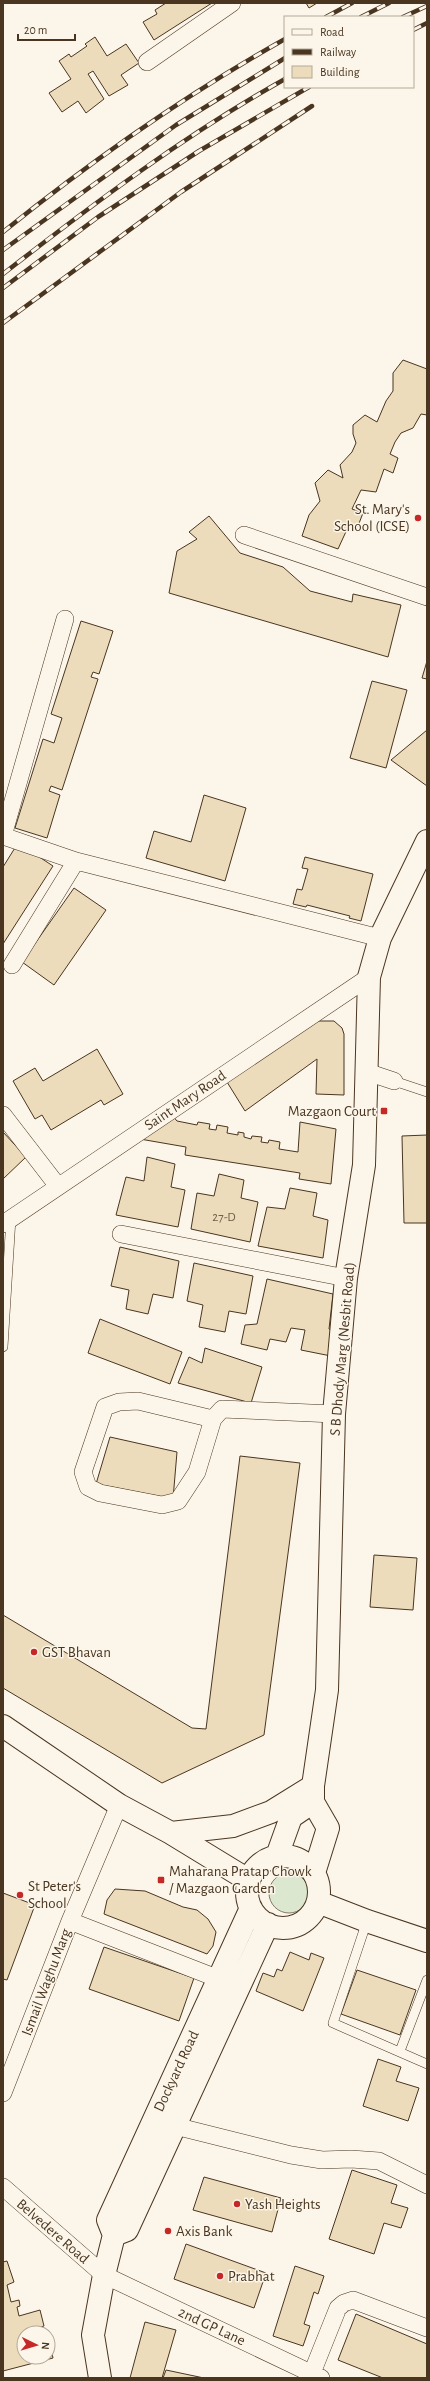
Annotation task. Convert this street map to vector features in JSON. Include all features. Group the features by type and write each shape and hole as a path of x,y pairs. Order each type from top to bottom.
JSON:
{"main road":[{"name":"S B Dhody Marg (Nesbit Road)","path":"313,1794 327,1690 334,1414 346,1278 364,1165 368,977 380,938 427,841"},
{"path":"3,1726 119,1805 171,1833 248,1880"},
{"path":"171,1833 233,1826 313,1794"},
{"path":"278,1856 291,1817 313,1794"},
{"path":"313,1794 328,1828 314,1873"},
{"path":"278,1856 291,1857 303,1863 314,1873 320,1893 318,1902 311,1914 296,1926 291,1928 278,1927 268,1924 257,1916 247,1898 248,1880 257,1866 267,1858 278,1856"},
{"path":"318,1902 367,1922 427,1941"},
{"name":"Dockyard Road","path":"100,2378 93,2335 104,2275 114,2235 108,2220 252,1908"},
{"name":"Dockyard Road","path":"114,2235 127,2230 268,1924"}],"street":[{"path":"147,62 232,3"},
{"path":"244,535 427,598"},
{"path":"65,619 3,836 76,861 380,938"},
{"path":"12,966 76,861"},
{"name":"Saint Mary Road","path":"7,1220 368,977"},
{"path":"367,1072 394,1081"},
{"path":"3,1115 57,1185"},
{"path":"121,1234 346,1278"},
{"path":"213,1419 138,1401 120,1402 105,1407 83,1472 88,1487 100,1493 162,1505 178,1500 197,1472 213,1419 222,1408 334,1414"},
{"name":"Ismail Waghu Marg","path":"3,2093 70,1921 119,1805"},
{"path":"70,1921 219,1979"},
{"path":"175,2126 291,2155 322,2160 351,2158 379,2161 427,2185"},
{"name":"Belvedere Road","path":"3,2186 104,2275"},
{"name":"2nd GP Lane","path":"104,2275 316,2376"},
{"path":"316,2376 338,2308 344,2303 353,2300 427,2328"}],"lane":[{"path":"394,1081 427,1092"},
{"path":"3,1347 7,1220"},
{"path":"367,1922 333,2023 427,2064"},
{"path":"400,2051 427,1980"}],"green space":[{"path":"293,1873 300,1876 306,1882 309,1893 308,1901 300,1910 293,1913 285,1913 278,1910 270,1901 269,1889 272,1882 281,1874"}],"building":[{"path":"166,3 212,3 154,40 143,22 157,14 155,10"},
{"path":"306,3 317,3 309,8"},
{"path":"95,37 107,56 126,44 139,63 121,75 128,85 109,96 93,71 88,74 104,99 86,113 78,101 62,112 49,93 71,79 59,61 69,54 71,57 87,46 85,44"},
{"path":"403,360 427,369 427,415 421,414 413,428 401,433 395,442 390,454 398,458 393,473 384,469 376,492 361,490 352,509 363,513 358,526 349,525 338,549 302,536 309,515 320,501 315,483 328,470 343,478 340,465 352,452 356,443 353,434 353,425 365,415 377,422 386,401 393,391 393,373"},
{"path":"209,516 240,553 283,567 310,591 352,602 353,594 401,605 388,657 169,593 177,551 197,539 189,532"},
{"path":"81,621 113,631 99,674 93,672 91,677 98,679 62,790 51,786 49,791 60,795 47,838 15,828 43,739 54,743 62,718 51,714"},
{"path":"427,661 427,679 422,678"},
{"path":"372,681 407,690 386,768 350,758"},
{"path":"427,730 427,786 391,760"},
{"path":"204,795 246,808 225,881 146,858 154,831 191,842"},
{"path":"18,843 53,866 3,944 3,867"},
{"path":"305,857 373,874 361,921 349,918 350,916 307,905 306,907 293,904 297,889 302,890 308,869 302,868"},
{"path":"74,888 106,910 54,985 22,962"},
{"path":"318,1021 334,1021 342,1028 344,1034 344,1095 316,1094 317,1059 245,1111 227,1082"},
{"path":"97,1049 123,1094 104,1105 101,1100 51,1130 42,1115 35,1119 13,1081 35,1068 43,1081"},
{"path":"172,1115 177,1121 197,1125 198,1122 210,1124 209,1129 216,1130 217,1125 228,1127 227,1133 238,1135 238,1132 244,1133 244,1137 251,1139 252,1136 262,1137 261,1142 268,1143 269,1140 280,1142 279,1149 298,1152 300,1122 336,1129 331,1184 299,1179 300,1173 185,1155 186,1147 134,1138"},
{"path":"3,1132 26,1157 3,1179"},
{"path":"427,1135 427,1223 404,1223 402,1136"},
{"path":"147,1157 175,1164 171,1187 185,1190 178,1227 116,1215 126,1177 144,1181"},
{"path":"219,1174 244,1180 241,1198 258,1202 250,1242 191,1229 197,1193 214,1196"},
{"path":"290,1188 317,1193 313,1216 328,1220 323,1258 258,1246 267,1207 285,1209"},
{"path":"120,1247 179,1261 173,1298 153,1294 148,1314 126,1309 129,1290 111,1286"},
{"path":"194,1263 253,1276 246,1314 229,1311 225,1332 199,1327 203,1305 187,1301"},
{"path":"267,1279 333,1294 329,1329 340,1333 336,1357 301,1350 305,1330 291,1328 286,1342 270,1339 267,1350 241,1344 245,1325 257,1324"},
{"path":"100,1319 182,1352 170,1384 88,1353"},
{"path":"205,1348 262,1367 251,1403 178,1383 189,1357 202,1363"},
{"path":"110,1437 177,1452 173,1499 96,1484"},
{"name":"GST Bhavan","path":"240,1456 300,1463 264,1735 162,1783 3,1688 3,1615 192,1728 206,1729"},
{"path":"374,1555 417,1558 413,1610 370,1607"},
{"path":"115,1889 145,1891 183,1907 197,1910 208,1919 216,1932 213,1946 207,1954 104,1914 107,1900"},
{"path":"3,1893 35,1905 7,1980 3,1979"},
{"path":"104,1947 194,1978 179,2021 89,1989"},
{"path":"290,1952 309,1960 311,1953 324,1958 303,2011 256,1991 263,1973 274,1977 277,1969 282,1971"},
{"path":"357,1970 416,1990 400,2035 341,2014"},
{"path":"378,2059 401,2067 396,2081 419,2088 408,2121 363,2106"},
{"path":"352,2170 397,2185 391,2203 408,2208 401,2228 384,2223 374,2254 329,2239"},
{"name":"Yash Heights","path":"204,2177 281,2198 272,2232 193,2210"},
{"name":"Prabhat","path":"186,2244 266,2273 254,2308 174,2279"},
{"path":"7,2261 14,2282 7,2285 11,2302 19,2300 20,2306 17,2307 19,2316 40,2310 44,2325 16,2325 16,2365 26,2365 3,2371 3,2262"},
{"path":"295,2266 324,2276 318,2294 314,2292 304,2324 310,2326 303,2346 273,2336"},
{"path":"356,2314 427,2344 427,2378 383,2378 338,2360"},
{"path":"145,2322 176,2330 162,2378 130,2378"},
{"path":"166,2370 204,2378 163,2378"}],"railway":[{"path":"328,16 352,3"},
{"path":"363,16 389,3"},
{"path":"405,16 427,6"},
{"path":"414,30 427,23"},
{"path":"3,232 70,180 140,130 248,60 284,40"},
{"path":"3,250 176,125 284,59"},
{"path":"3,274 140,171 211,123 284,80"},
{"path":"3,288 98,217 199,151 307,88"},
{"path":"3,323 181,192 312,106"}],"place":[{"name":"St. Mary's School (ICSE)","path":"418,518"},
{"name":"Mazgaon Court","path":"384,1111"},
{"name":"GST Bhavan","path":"34,1652"},
{"name":"Maharana Pratap Chowk / Mazgaon Garden","path":"161,1880"},
{"name":"St Peter's School","path":"20,1895"},
{"name":"Yash Heights","path":"237,2204"},
{"name":"Axis Bank","path":"168,2231"},
{"name":"Prabhat","path":"220,2276"}]}
